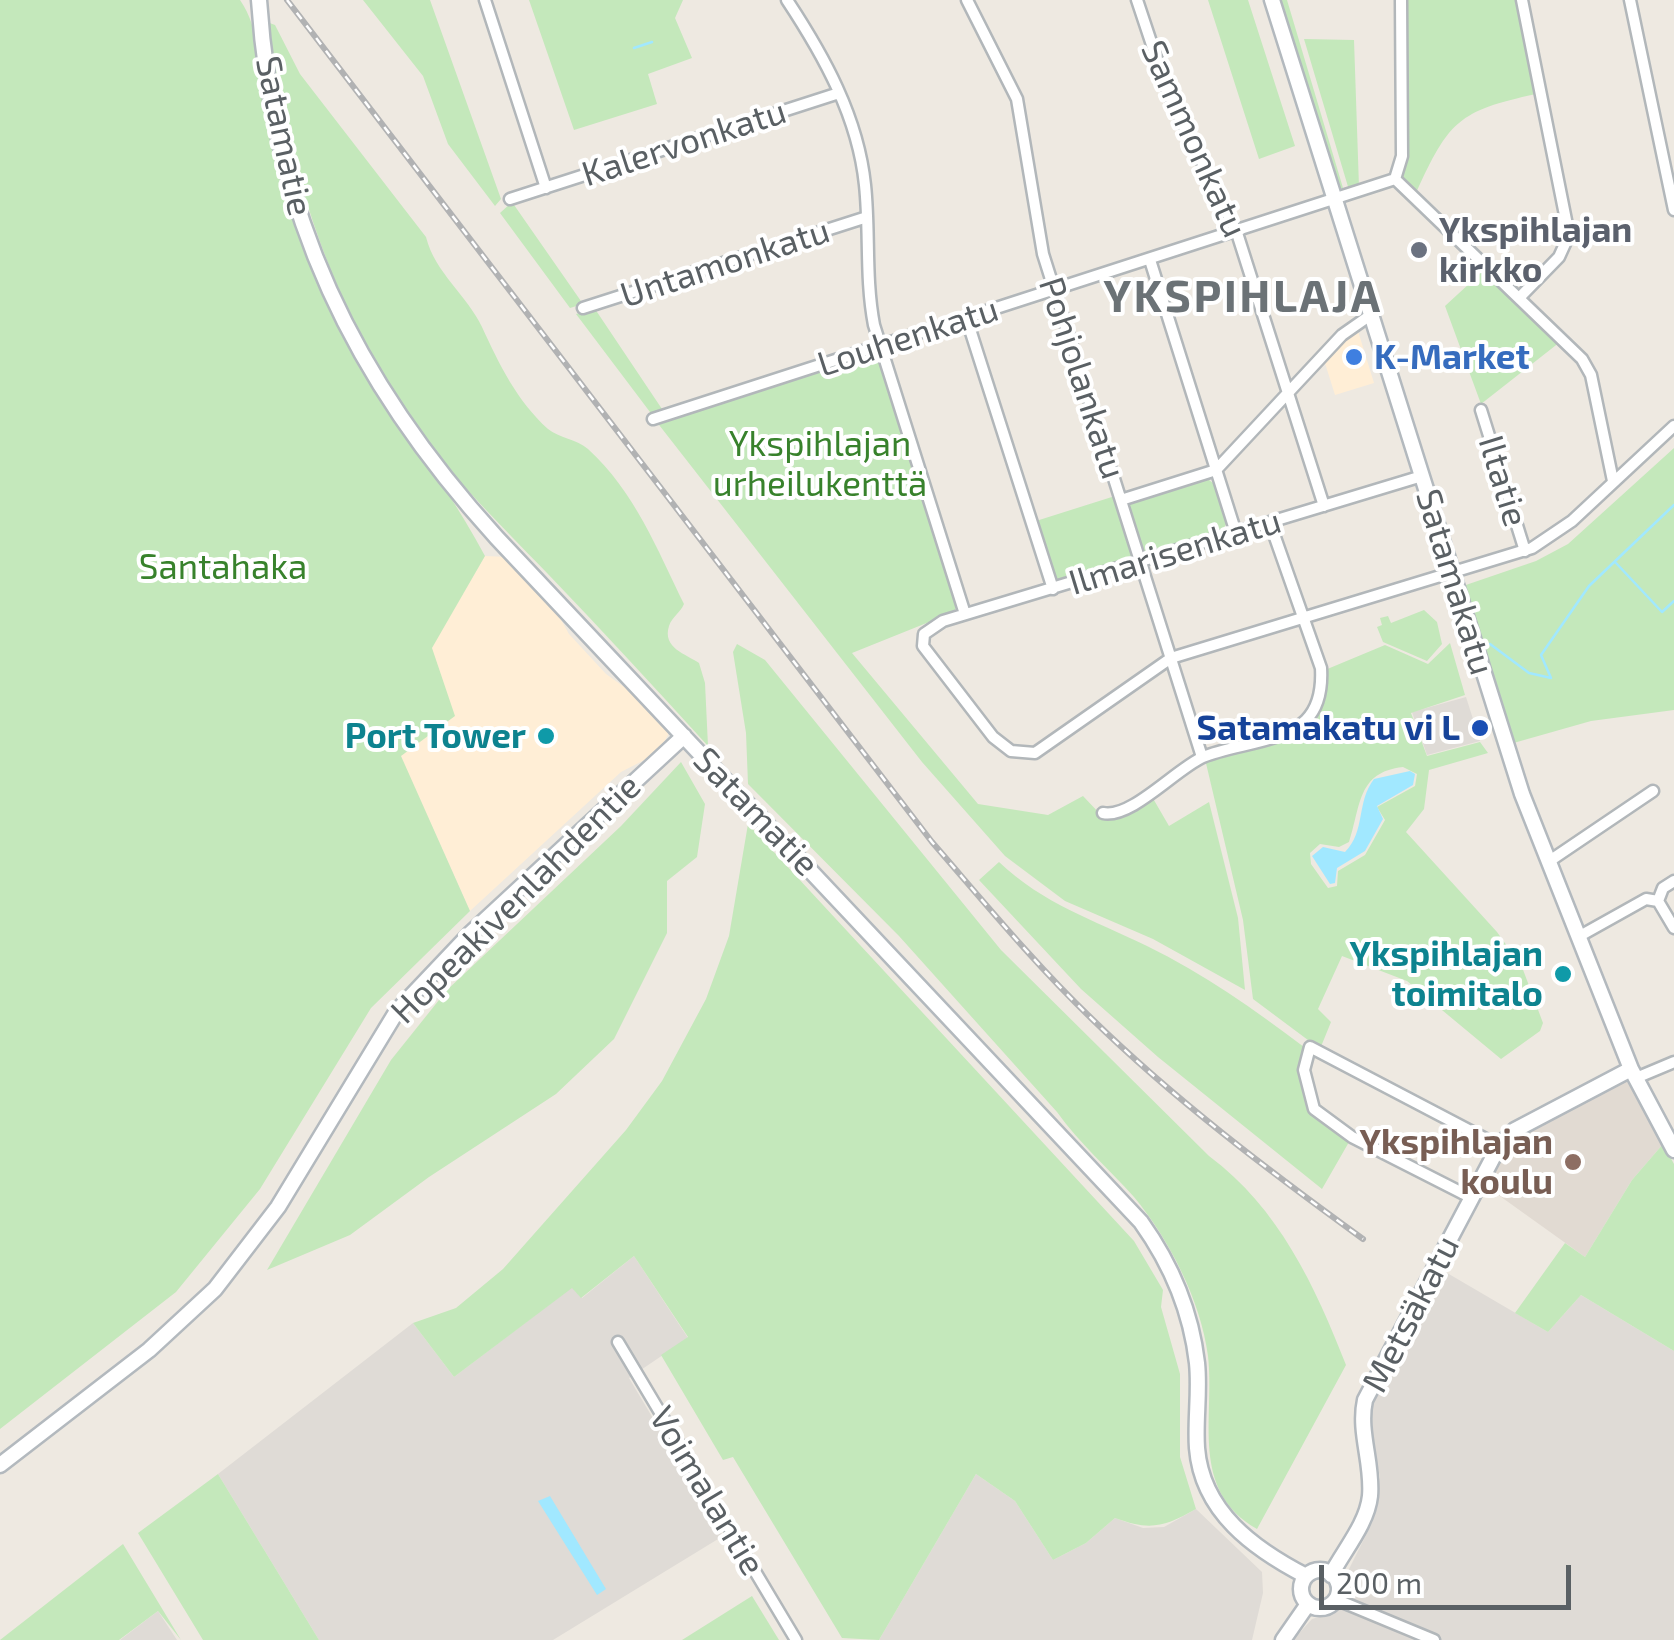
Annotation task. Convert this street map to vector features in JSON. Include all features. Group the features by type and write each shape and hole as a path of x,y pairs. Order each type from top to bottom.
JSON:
{"street":[{"name":"Satamatie","path":"259,0 268,88 296,208 337,312 383,396 460,498 1141,1222 1168,1263 1190,1324 1198,1382 1197,1453 1209,1493 1238,1531 1306,1576"},
{"name":"Kalervonkatu","path":"485,0 546,188 839,93"},
{"path":"787,0 839,93 859,151 867,217 868,286 880,347 966,614"},
{"name":"Pohjolankatu","path":"967,0 1017,99 1037,228 1054,289 1202,758"},
{"name":"Sammonkatu","path":"1138,0 1168,93 1237,233 1324,506"},
{"name":"Satamakatu","path":"1272,0 1452,574 1548,862 1634,1074 1674,1150"},
{"path":"1401,0 1402,156 1394,179 1520,297 1587,368 1614,482"},
{"path":"1520,297 1558,258 1569,235 1522,0"},
{"path":"1630,0 1674,210"},
{"name":"Louhenkatu","path":"653,420 1335,202 1394,179"},
{"path":"510,199 546,188"},
{"name":"Untamonkatu","path":"583,308 867,217"},
{"path":"1150,260 1236,533"},
{"path":"1121,500 1216,470 1342,335 1372,314"},
{"path":"967,320 1052,589"},
{"name":"Iltatie","path":"1481,410 1525,551"},
{"path":"1171,658 1525,551 1562,529 1674,426"},
{"name":"Ilmarisenkatu","path":"1171,658 1043,749 1022,754 1012,752 992,737 922,646 928,629 966,614 1422,476"},
{"path":"1103,813 1121,812 1202,758 1301,724 1312,712 1322,680 1270,523"},
{"name":"Hopeakivenlahdentie","path":"0,1464 149,1350 215,1289 278,1207 397,1011 470,934 684,736"},
{"path":"1548,862 1652,791"},
{"path":"1658,901 1663,888 1674,881"},
{"path":"1578,938 1646,899 1658,901 1674,928"},
{"path":"1472,1198 1352,1136 1314,1109 1304,1070 1310,1046 1499,1146"},
{"name":"Metsäkatu","path":"1332,1575 1369,1502 1370,1467 1362,1423 1365,1400 1499,1146 1515,1130 1634,1074 1674,1062"},
{"name":"Voimalantie","path":"618,1342 796,1640"},
{"path":"1336,1600 1338,1585 1332,1575 1320,1571 1306,1576 1301,1589 1308,1604 1320,1608 1336,1600 1434,1640"},
{"path":"1282,1640 1308,1604"}],"shaded area":[{"path":"1358,331 1374,383 1335,395 1324,360"},
{"path":"485,556 508,557 555,609 569,634 606,674 641,699 669,733 658,753 621,772 470,911 400,755 421,739 431,648"},
{"path":"1466,697 1480,741 1427,755 1412,712"},
{"name":"Ykspihlajan koulu","path":"1627,1081 1663,1144 1632,1180 1585,1257 1483,1184 1511,1142"},
{"path":"634,1256 688,1338 629,1378 723,1536 553,1640 319,1640 218,1474 413,1323 454,1377 572,1287 582,1298"},
{"path":"1442,1270 1548,1332 1581,1295 1674,1351 1674,1640 1293,1640 1312,1619 1335,1612 1344,1593 1345,1577 1373,1521 1380,1477 1370,1433 1372,1405"},
{"path":"976,1474 1015,1501 1053,1560 1086,1543 1115,1518 1143,1528 1164,1527 1196,1509 1262,1572 1263,1593 1252,1640 879,1640"},
{"path":"158,1611 177,1640 120,1640"}],"green space":[{"name":"Santahaka","path":"0,0 240,0 255,36 279,171 319,284 356,355 485,556 432,648 455,716 401,756 470,911 371,1008 260,1189 176,1292 0,1429"},
{"path":"363,0 430,0 501,199 495,206 448,144 423,76"},
{"path":"529,0 683,0 675,18 692,58 648,74 657,104 574,130"},
{"path":"1208,0 1248,0 1295,146 1259,159"},
{"path":"1278,0 1287,0 1343,188 1337,190"},
{"path":"1407,0 1517,0 1536,94 1489,107 1459,123 1438,150 1416,193 1401,179 1408,144"},
{"path":"267,22 275,25 300,74 426,237 436,262 476,315 502,368 527,406 548,429 588,449 632,502 684,604 670,623 669,640 699,663 705,683 708,746 470,493 402,407 351,316 313,222 286,124"},
{"path":"1304,39 1354,40 1359,187 1349,190"},
{"path":"512,202 583,304 570,308 500,213"},
{"path":"1483,271 1560,342 1481,404 1445,306"},
{"path":"595,309 664,412 653,416 576,314"},
{"name":"Ykspihlajan urheilukenttä","path":"878,353 958,604 954,612 852,653 978,804 1048,815 1083,796 1101,815 1151,795 1169,826 1209,802 1238,918 1245,990 1153,939 1065,901 1005,856 922,762 656,421"},
{"path":"1674,448 1674,710 1591,721 1510,744 1460,587 1536,561 1568,544"},
{"path":"1205,477 1217,486 1227,522 1222,532 1148,555 1140,549 1126,506 1130,501"},
{"path":"1115,496 1132,552 1129,561 1055,582 1036,521"},
{"path":"1424,610 1437,622 1442,644 1427,661 1383,642 1377,627 1382,625 1380,618 1388,616 1391,623"},
{"path":"1450,643 1465,695 1411,713 1427,756 1480,742 1488,753 1429,770 1424,809 1406,832 1497,932 1522,967 1543,1023 1540,1031 1501,1059 1407,981 1342,956 1318,1009 1331,1022 1320,1049 1253,999 1243,920 1205,759 1265,742 1301,723 1314,710 1325,670 1385,645 1428,664","holes":["1403,767 1417,774 1415,786 1377,807 1385,820 1365,855 1338,871 1337,886 1328,888 1311,864 1310,853 1320,844 1339,847 1349,842 1363,793 1377,776"]},
{"path":"737,644 765,660 1001,950 1256,1199 1292,1250 1346,1365 1257,1529 1236,1513 1213,1474 1208,1356 1191,1293 1171,1251 1134,1197 899,936 748,784 746,733 733,652"},
{"path":"681,762 705,804 697,857 667,881 667,933 614,1039 556,1094 429,1177 350,1235 267,1270 391,1060 447,990 621,826"},
{"path":"748,824 1134,1241 1163,1290 1161,1307 1180,1374 1180,1457 1196,1509 1157,1525 1138,1525 1115,1518 1086,1543 1053,1560 1015,1501 976,1474 879,1640 842,1638 733,1457 723,1460 661,1355 688,1337 634,1256 581,1298 572,1288 454,1377 413,1323 456,1308 503,1269 626,1130 662,1081 706,999 729,936"},
{"path":"999,862 1051,900 1209,980 1304,1047 1300,1063 1302,1091 1315,1113 1349,1142 1322,1189 1158,1057 1081,989 979,880"},
{"path":"1663,1144 1674,1164 1674,1351 1581,1295 1548,1332 1515,1313 1565,1243 1585,1257 1632,1180"},
{"path":"218,1474 319,1640 203,1640 138,1533"},
{"path":"123,1544 181,1640 158,1611 119,1640 0,1640"},
{"path":"752,1596 779,1640 682,1640"}],"water":[{"path":"1410,771 1415,774 1413,785 1377,806 1383,819 1365,851 1337,868 1335,883 1330,884 1312,856 1323,847 1345,852 1356,835 1365,797 1374,779"},
{"path":"550,1496 606,1589 597,1595 538,1501"}],"waterway":[{"path":"634,48 652,42"},
{"path":"1490,644 1529,673 1551,678 1541,655 1589,586 1674,505"},
{"path":"1616,563 1662,612 1674,601"}],"railway":[{"path":"287,0 932,842 990,910 1123,1048 1189,1106 1363,1239"}],"place":[{"name":"Ykspihlajan kirkko","path":"1419,250"},
{"name":"K-Market","path":"1354,357"},
{"name":"Satamakatu vi L","path":"1480,728"},
{"name":"Port Tower","path":"546,736"},
{"name":"Ykspihlajan toimitalo","path":"1563,974"},
{"name":"Ykspihlajan koulu","path":"1573,1162"}],"district":[{"name":"YKSPIHLAJA","path":"1243,297"}]}
